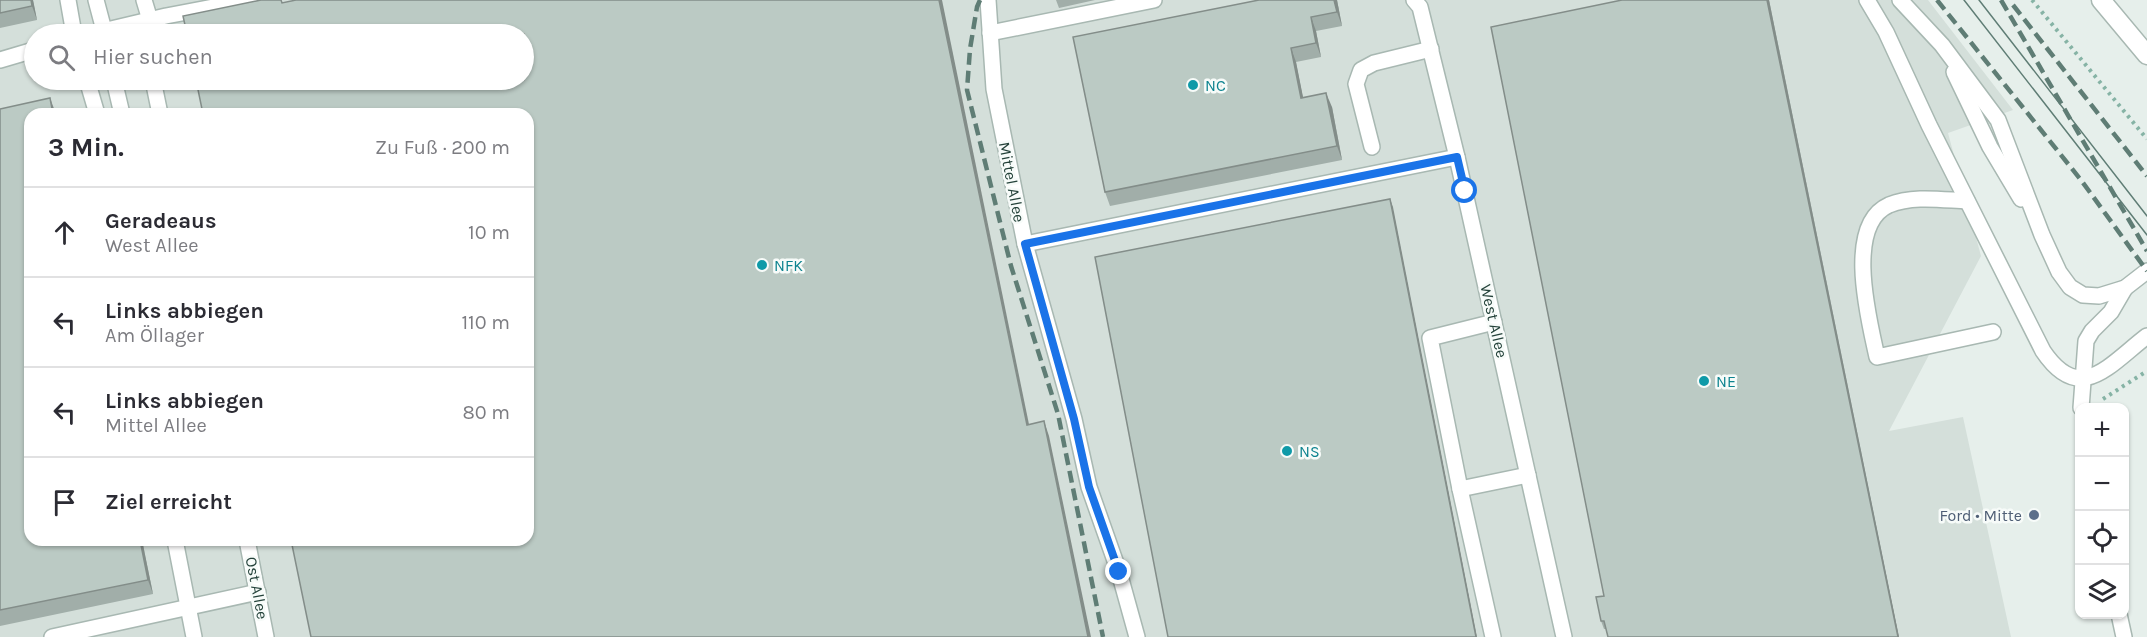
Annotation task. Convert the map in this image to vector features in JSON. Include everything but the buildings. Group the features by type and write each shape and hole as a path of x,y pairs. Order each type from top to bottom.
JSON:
{"street":[{"path":"2101,0 2147,56"}],"lane":[{"path":"68,0 72,24"},
{"path":"96,0 98,24"},
{"path":"144,0 148,24"},
{"path":"159,24 251,0"},
{"name":"Mittel Allee","path":"988,0 994,88 1025,244 1074,419 1089,487 1119,572 1137,637"},
{"path":"990,33 1154,0"},
{"path":"1868,0 1887,32 1929,125 2043,351 2053,365 2065,375 2084,379 2099,374 2147,336"},
{"path":"1900,0 1942,45 1998,120 2042,236 2059,272 2070,287 2083,295 2099,296 2124,288 2147,271"},
{"name":"West Allee","path":"1419,2 1457,157 1564,637"},
{"path":"1372,147 1356,84 1362,70 1374,63 1431,49"},
{"path":"0,60 24,53"},
{"path":"90,90 95,108"},
{"path":"116,90 121,108"},
{"path":"155,90 159,108"},
{"path":"1025,244 1457,157"},
{"path":"1968,201 1913,200 1890,205 1877,212 1867,236 1863,262 1863,287 1876,357 1994,332"},
{"path":"2082,403 2086,341 2092,331 2111,312 2124,288"},
{"path":"1493,637 1430,338 1494,322"},
{"path":"1460,489 1528,475"},
{"path":"176,546 194,637"},
{"name":"Ost Allee","path":"248,546 266,637"},
{"path":"52,637 258,592"},
{"path":"2120,619 2124,637"}],"path":[{"path":"2032,0 2147,139"},
{"path":"2101,400 2135,381 2147,371"}],"shaded area":[{"path":"0,0 1928,0 2013,110 1948,133 1981,256 1889,431 1963,417 2011,637 0,637"}],"tram line":[{"path":"1964,0 2147,235"},
{"path":"1979,0 2147,216"}],"railway":[{"path":"980,0 970,49 967,90 1011,266 1058,414 1103,637"},
{"path":"1937,0 2081,180 2147,271"},
{"path":"2001,0 2147,251"},
{"path":"2013,5 2147,176"}],"place":[{"name":"NC","path":"1193,85"},
{"name":"NFK","path":"762,265"},
{"name":"NE","path":"1704,381"},
{"name":"NS","path":"1287,451"},
{"name":"Ford • Mitte","path":"2034,515"}],"route":[{"path":"1119,572 1089,487 1074,419 1025,244 1457,157 1465,191"}]}
